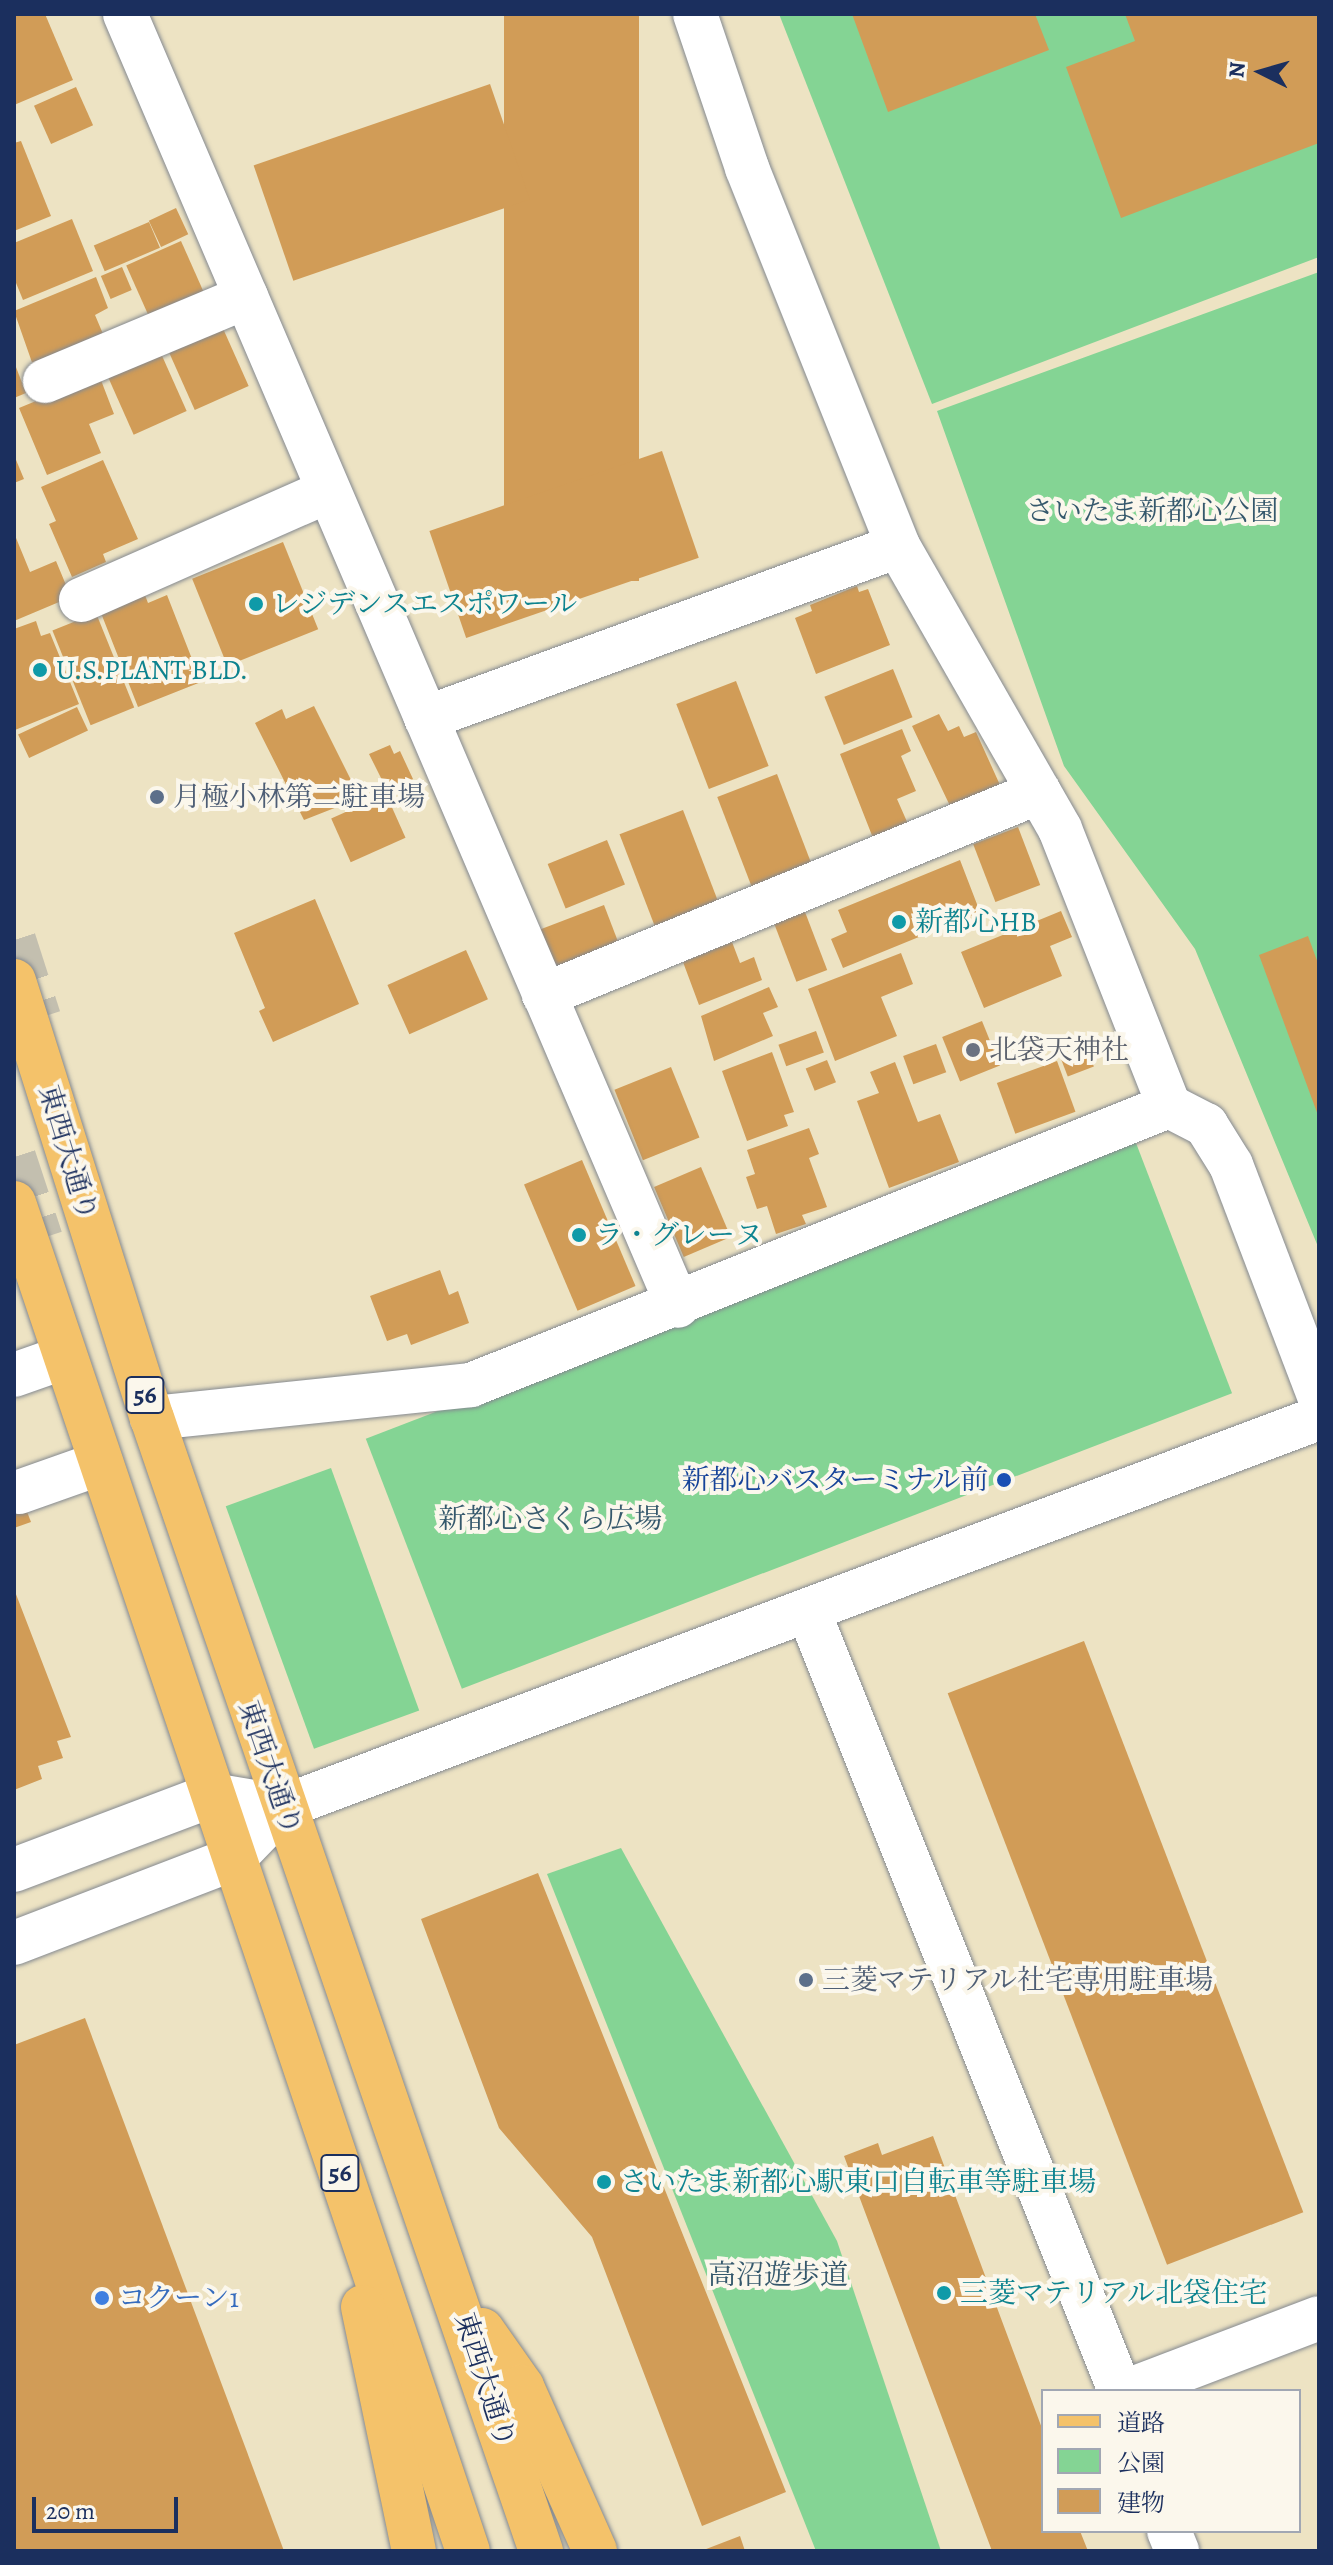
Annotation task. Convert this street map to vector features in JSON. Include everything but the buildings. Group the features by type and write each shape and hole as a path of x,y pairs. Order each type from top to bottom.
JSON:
{"main road":[{"name":"東西大通り","path":"14,981 152,1418 283,1807 457,2296 541,2551"},
{"name":"56","path":"18,1229 65,1357 468,2551"},
{"path":"342,2179 377,2393 414,2551"},
{"path":"457,2296 522,2387 595,2551"}],"street":[{"path":"125,14 678,1306"},
{"path":"695,14 747,168 898,546 1060,829 1169,1106 1206,1125 1231,1165 1319,1396"},
{"path":"45,381 246,297"},
{"path":"81,600 328,491"},
{"path":"426,718 898,546"},
{"path":"544,995 1039,792"},
{"path":"152,1418 471,1385 678,1306 1169,1106"},
{"path":"14,1375 65,1357"},
{"path":"14,1943 233,1859 283,1807 1319,1418"},
{"path":"19,1492 101,1463"},
{"path":"808,1610 1119,2389"},
{"path":"14,1870 212,1795 283,1807"},
{"path":"1132,2389 1319,2318"}],"green space":[{"path":"779,14 1319,14 1319,257 932,404"},
{"name":"さいたま新都心公園","path":"1319,272 1319,1249 1195,949 1064,766 937,411"},
{"name":"新都心さくら広場","path":"1136,1143 1232,1393 462,1689 366,1439"},
{"path":"331,1468 419,1710 314,1749 226,1506"},
{"name":"高沼遊歩道","path":"621,1848 837,2241 941,2551 816,2551 547,1874"}],"tunnel":[{"path":"14,940 39,1018"},
{"path":"14,1157 41,1239"}],"place":[{"name":"レジデンスエスポワール","path":"256,604"},
{"name":"U.S.PLANT BLD.","path":"40,670"},
{"name":"月極小林第二駐車場","path":"157,797"},
{"name":"新都心HB","path":"899,922"},
{"name":"北袋天神社","path":"973,1050"},
{"name":"ラ・グレーヌ","path":"579,1235"},
{"name":"新都心バスターミナル前","path":"1004,1480"},
{"name":"三菱マテリアル社宅専用駐車場","path":"806,1980"},
{"name":"さいたま新都心駅東口自転車等駐車場","path":"604,2182"},
{"name":"三菱マテリアル北袋住宅","path":"944,2293"},
{"name":"コクーン1","path":"102,2298"}]}
